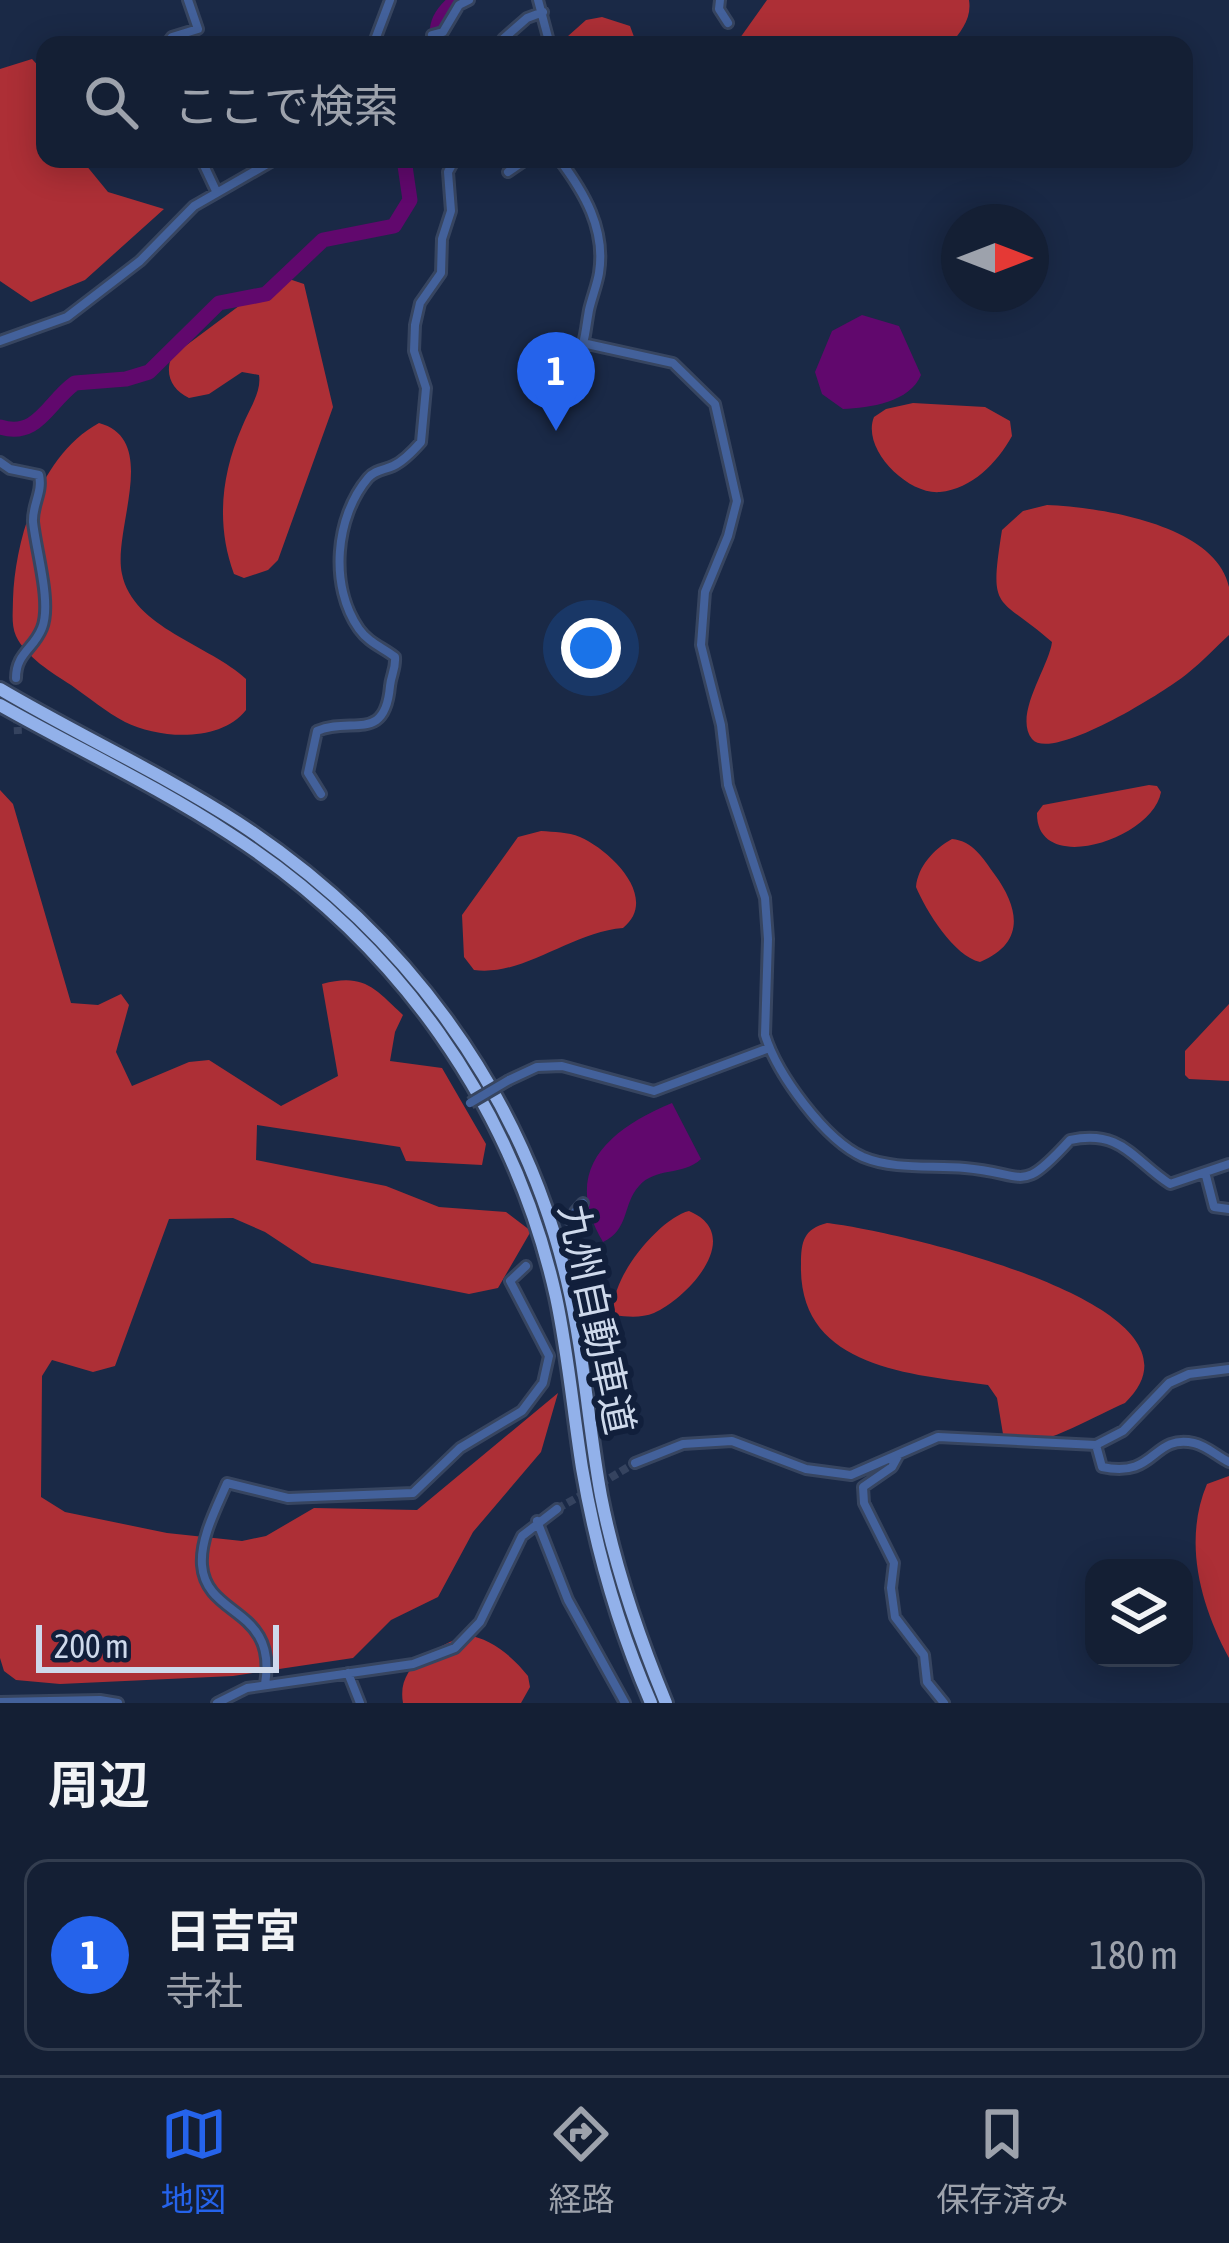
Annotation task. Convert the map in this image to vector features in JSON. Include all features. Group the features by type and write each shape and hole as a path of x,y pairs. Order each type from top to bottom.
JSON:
{"highway":[{"name":"九州自動車道","path":"0,689 207,803 296,864 363,920 456,1030 519,1141 559,1249 618,1571 666,1703"},
{"name":"九州自動車道","path":"0,705 216,825 296,880 391,970 466,1072 511,1156 537,1224 562,1328 596,1538 628,1648 651,1703"}],"street":[{"path":"178,36 198,29 188,0"},
{"path":"377,36 390,0"},
{"path":"432,35 443,32 459,5 469,0"},
{"path":"538,0 548,36"},
{"path":"719,0 728,23"},
{"path":"506,36 527,18 543,12"},
{"path":"205,168 217,194"},
{"path":"0,341 67,317 140,261 194,206 261,168"},
{"path":"321,794 308,773 316,731 364,726 381,716 390,700 395,657 375,646 356,623 341,571 340,538 348,512 369,476 394,466 421,442 426,388 414,351 415,325 420,303 441,273 442,239 452,211 450,168"},
{"path":"508,172 514,168"},
{"path":"560,376 587,344 599,272 599,239 584,194 565,168"},
{"path":"587,344 673,363 716,404 736,501 728,536 705,592 701,645 721,725 728,785 764,898 768,939 765,1035 809,1109 863,1157 907,1166 971,1168 1015,1179 1032,1175 1059,1156 1070,1140 1084,1137 1126,1146 1170,1184 1229,1164"},
{"path":"0,462 39,475 41,485 32,514 45,611 42,628 16,664 16,678"},
{"path":"470,1103 537,1067 562,1066 654,1091 769,1048"},
{"path":"1205,1172 1210,1202 1229,1209"},
{"path":"574,1212 583,1204"},
{"path":"265,1684 268,1650 260,1633 220,1598 206,1581 202,1565 208,1532 227,1483 288,1498 413,1493 460,1448 522,1411 543,1383 549,1356 510,1281 526,1266"},
{"path":"635,1463 683,1444 732,1442 806,1469 842,1475 860,1472 938,1437 1096,1445 1123,1431 1169,1382 1229,1369"},
{"path":"1096,1445 1102,1467 1117,1471 1140,1468 1174,1442 1208,1448 1229,1462"},
{"path":"899,1454 892,1467 863,1487 863,1503 894,1563 895,1617 924,1655 927,1682 944,1703"},
{"path":"217,1703 265,1684 413,1664 455,1648 480,1622 522,1536 557,1509"},
{"path":"537,1521 568,1600 625,1703"},
{"path":"348,1673 360,1703"},
{"path":"0,1702 118,1703"}],"shaded area":[{"path":"767,0 969,0 969,13 956,36 741,36"},
{"path":"602,17 630,26 634,36 568,36 586,20"},
{"path":"32,59 36,63 36,168 88,168 108,192 164,209 85,280 31,302 0,281 0,69"},
{"path":"275,279 304,284 333,407 278,560 268,570 244,578 234,574 228,556 223,500 229,463 257,395 259,375 242,372 209,394 189,398 171,381 169,369 172,356"},
{"path":"862,315 899,326 921,375 899,397 843,409 822,394 815,372 832,331"},
{"path":"913,403 985,407 1010,421 1012,436 973,480 952,490 927,491 890,468 874,443 874,417"},
{"path":"99,423 117,433 131,467 121,556 129,593 157,622 246,679 246,710 221,728 171,734 125,722 40,664 16,636 15,575 35,500 61,455"},
{"path":"1047,505 1124,515 1179,534 1202,548 1220,565 1229,587 1229,635 1188,673 1135,708 1085,733 1044,744 1032,739 1027,717 1052,642 1001,599 996,576 1002,530 1023,511"},
{"path":"1149,785 1161,792 1153,809 1118,836 1074,847 1055,843 1042,832 1037,813 1043,805"},
{"path":"0,790 13,804 71,1003 98,1005 121,994 129,1005 116,1052 132,1086 189,1062 209,1060 281,1106 338,1076 322,984 348,980 367,985 403,1015 390,1061 442,1068 486,1144 482,1165 406,1161 400,1147 257,1125 256,1160 386,1186 439,1207 506,1212 531,1231 498,1288 469,1294 312,1263 265,1232 233,1218 169,1219 115,1366 93,1372 52,1360 42,1376 41,1497 65,1512 167,1533 242,1541 266,1536 314,1508 417,1510 558,1393 541,1452 473,1532 438,1597 391,1620 353,1658 233,1676 60,1684 16,1680 4,1671 0,1658"},
{"path":"541,831 575,835 605,852 634,889 633,916 623,928 585,937 529,961 474,970 464,957 462,915 518,837"},
{"path":"952,839 966,843 982,857 1013,912 1014,924 1005,945 980,962 951,942 916,887 928,859"},
{"path":"1229,1004 1229,1081 1189,1079 1185,1051"},
{"path":"672,1103 701,1159 646,1180 634,1193 618,1230 603,1242 587,1194 597,1156 628,1126"},
{"path":"689,1211 705,1222 712,1235 706,1265 682,1294 654,1313 615,1315 618,1287 637,1254 663,1226"},
{"path":"827,1223 973,1256 1036,1278 1091,1304 1130,1334 1144,1367 1125,1403 1048,1438 1005,1446 997,1398 988,1385 925,1376 864,1359 838,1345 818,1325 805,1299 801,1256 809,1233"},
{"path":"1229,1476 1229,1658 1203,1594 1196,1528 1207,1484"},
{"path":"466,1635 501,1650 528,1676 530,1687 521,1703 403,1703 402,1689 412,1668 431,1652"}],"waterway":[{"path":"438,36 440,20 457,0"},
{"path":"0,427 24,428 33,423 75,383 149,372 219,303 266,294 323,240 394,226 410,200 405,168"}],"tunnel":[{"path":"17,715 18,734"},
{"path":"556,1233 575,1212"},
{"path":"600,1484 635,1463"},
{"path":"557,1509 587,1492"}],"place":[{"name":"日吉宮","path":"556,431"}]}
